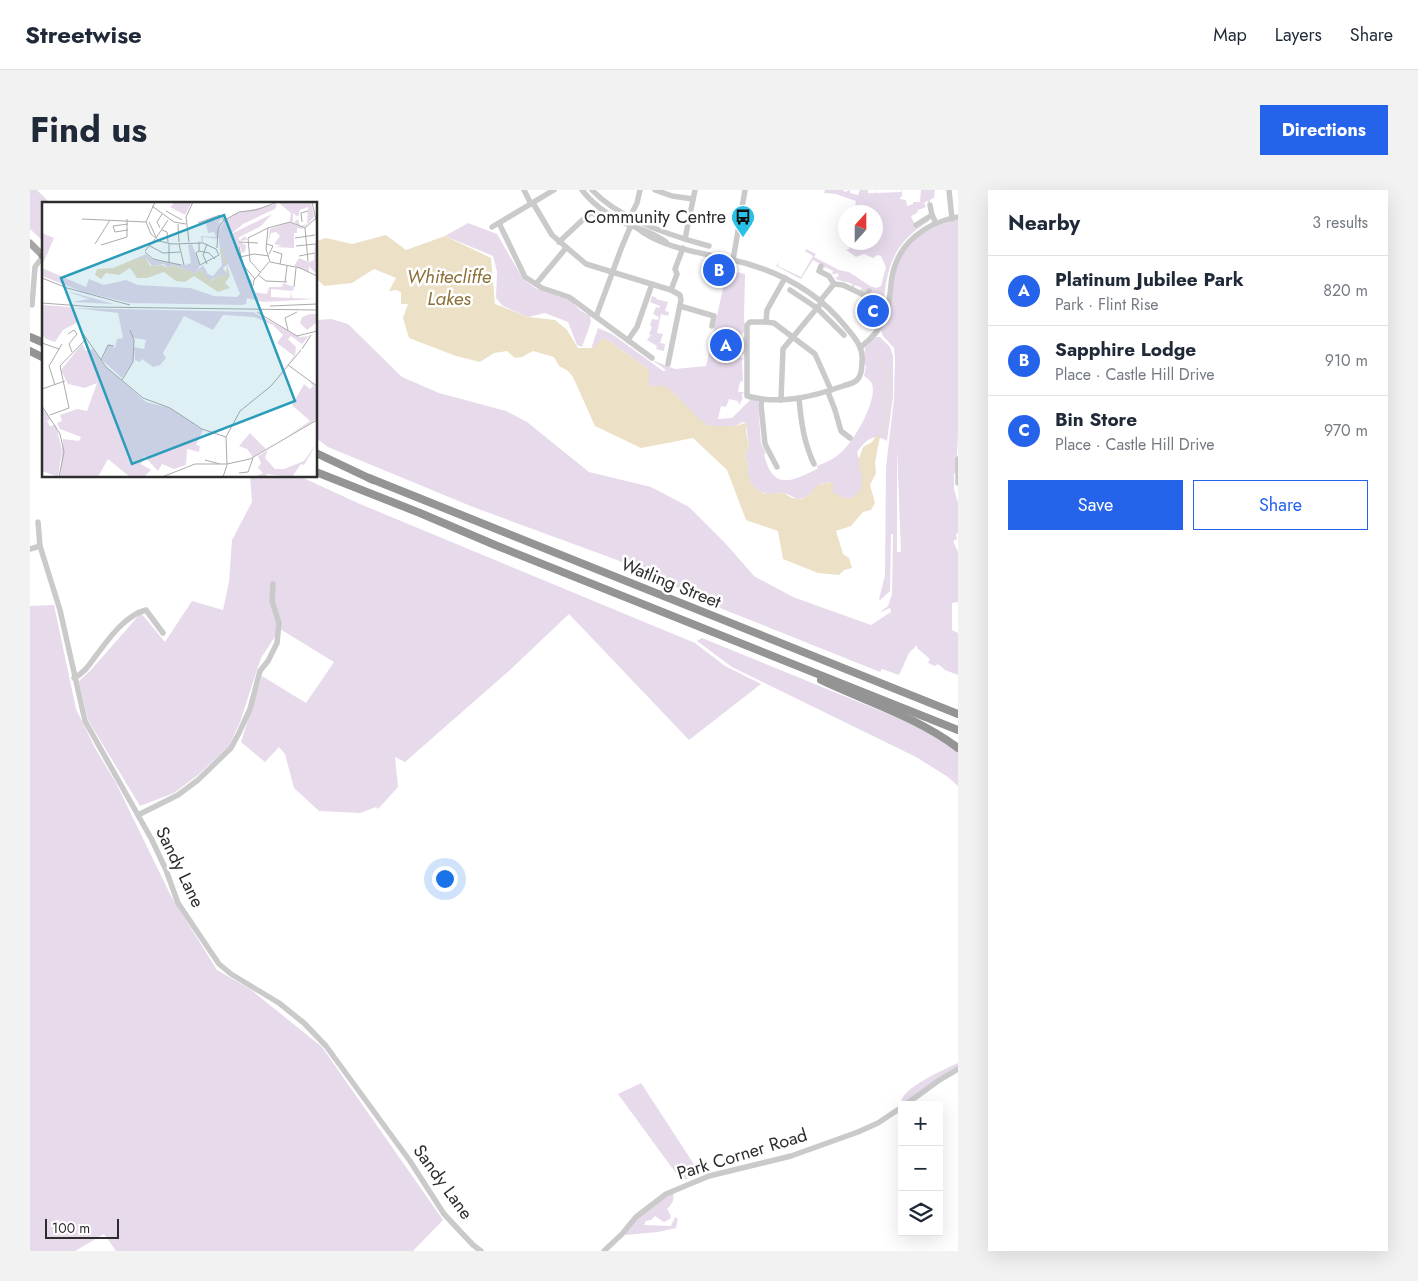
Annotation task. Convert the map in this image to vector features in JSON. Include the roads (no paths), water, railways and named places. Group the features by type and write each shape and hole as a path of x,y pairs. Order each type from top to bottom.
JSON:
{"highway":[{"path":"30,337 41,342"},
{"path":"318,454 370,478"},
{"path":"318,458 370,478"},
{"name":"Watling Street","path":"318,473 958,730"},
{"name":"Watling Street","path":"370,478 956,713"},
{"path":"758,650 912,720 958,748"}],"main road":[{"path":"30,243 42,255"}],"street":[{"path":"524,190 552,235 586,264 671,290 680,295 680,306 668,364"},
{"path":"492,227 554,190"},
{"path":"582,190 597,206 648,236 683,248 760,267 801,287 821,302 842,322 859,345 863,361 857,380 851,384 829,391 799,398 762,400 747,396 746,392 747,325 750,322 774,323 816,355 829,391 841,431 850,438"},
{"path":"592,190 611,207 650,227 709,246"},
{"path":"630,217 637,203 640,190"},
{"path":"655,190 672,196 693,199"},
{"path":"685,239 695,190"},
{"path":"733,260 744,190"},
{"path":"859,345 879,328 884,320 888,310 893,272 908,241 936,223 955,218 949,190"},
{"path":"930,205 936,223"},
{"path":"560,242 590,214 593,213 600,218"},
{"path":"916,225 932,215"},
{"path":"499,223 525,277 542,288 569,297 652,358"},
{"path":"596,317 612,273 634,227"},
{"path":"536,284 566,248"},
{"path":"671,290 683,248"},
{"path":"32,305 35,268 42,258"},
{"path":"822,266 819,271 829,276 834,284"},
{"path":"766,322 767,310 785,278"},
{"path":"628,340 637,327 652,284"},
{"path":"834,284 843,284 868,294 858,312"},
{"path":"780,400 783,350 834,284"},
{"path":"790,290 817,308 844,335"},
{"path":"680,306 714,316 712,326"},
{"path":"799,398 802,433 807,443 806,448 814,464"},
{"path":"762,400 764,444 777,467"},
{"path":"958,459 958,483"},
{"name":"Sandy Lane","path":"38,522 40,546 60,610 84,721 138,815 166,870 178,903 219,964 231,974 279,1003 326,1046 410,1161 444,1214 481,1251"},
{"path":"30,549 40,546"},
{"path":"138,815 178,795 204,775 231,748 250,709 260,672 277,643 279,623 272,601 273,584"},
{"path":"74,678 84,674 108,639 136,612 146,610 163,633"},
{"path":"910,1101 958,1069"},
{"name":"Park Corner Road","path":"604,1251 636,1217 666,1194 709,1176 791,1156 858,1132 878,1123 898,1110"}],"water":[{"name":"Whitecliffe Lakes","path":"386,235 406,250 445,236 491,258 495,304 528,317 555,320 567,330 578,348 593,348 602,339 606,339 647,368 649,372 649,386 665,386 701,421 704,421 706,426 735,426 745,423 747,425 746,431 749,447 745,457 748,464 750,481 755,488 765,494 784,493 792,498 801,499 810,494 816,486 831,482 833,484 833,492 844,498 852,498 861,488 862,478 859,459 863,447 872,442 876,436 880,437 875,462 876,473 870,485 875,503 871,510 863,512 851,526 836,531 843,554 849,558 852,568 844,570 839,575 818,573 783,559 778,531 746,520 727,470 693,438 641,448 595,426 573,377 568,371 559,366 554,357 533,351 522,357 515,358 507,351 494,353 480,362 456,356 409,338 403,318 408,304 401,304 401,292 396,290 389,291 396,278 374,269 352,283 324,286 318,280 318,240 326,238 352,244"}],"waterway":[{"path":"879,355 880,361 886,367 887,380 884,395 888,415 879,436"}],"place":[{"name":"Community Centre","path":"743,238"},
{"name":"Sapphire Lodge","path":"719,270"},
{"name":"Bin Store","path":"873,311"},
{"name":"Platinum Jubilee Park","path":"726,345"}]}
